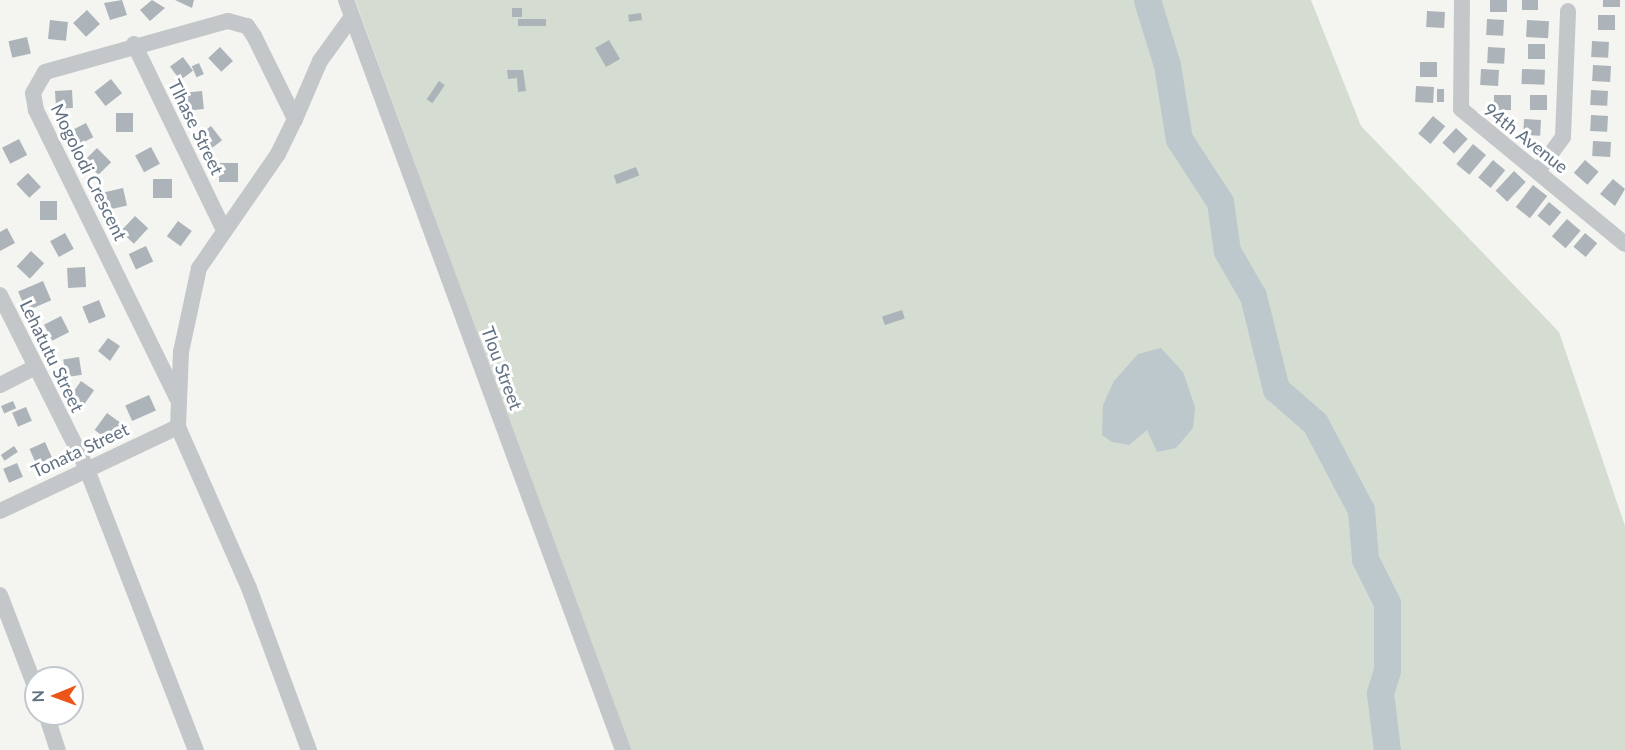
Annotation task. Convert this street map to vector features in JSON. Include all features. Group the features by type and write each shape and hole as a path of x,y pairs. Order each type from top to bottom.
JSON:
{"street":[{"name":"Tlou Street","path":"346,0 623,750"},
{"name":"94th Avenue","path":"1462,0 1461,109 1538,171 1622,250"},
{"path":"1538,171 1563,137 1568,11"},
{"path":"295,119 320,61 351,18"},
{"name":"Mogolodi Crescent","path":"177,398 36,110 33,93 45,72 134,44 209,22 246,26 295,119 278,154 223,228 199,268 186,314 177,398 178,427"},
{"name":"Tlhase Street","path":"134,44 223,228"},
{"name":"Lehatutu Street","path":"0,295 86,467 196,750"},
{"path":"0,385 35,367"},
{"path":"178,427 249,588 309,750"},
{"name":"Tonata Street","path":"0,511 86,467 178,427"},
{"path":"0,595 27,666"},
{"path":"49,726 58,750"}],"shaded area":[{"path":"355,0 1311,0 1361,126 1559,332 1625,526 1625,750 630,750"},
{"path":"1161,348 1183,372 1195,407 1193,428 1176,448 1157,452 1147,430 1129,445 1112,442 1102,435 1103,405 1114,381 1138,354"}],"building":[{"path":"122,0 127,15 110,20 104,3"},
{"path":"152,0 165,8 150,21 140,10"},
{"path":"175,0 194,0 192,8"},
{"path":"1490,0 1507,0 1507,12 1490,12"},
{"path":"1522,0 1538,0 1538,10 1522,10"},
{"path":"1603,0 1620,0 1620,7 1603,7"},
{"path":"512,8 522,8 522,17 512,17"},
{"path":"87,10 100,24 86,37 73,23"},
{"path":"1427,11 1445,12 1444,28 1426,27"},
{"path":"641,13 642,20 629,22 628,15"},
{"path":"1598,15 1615,15 1615,30 1598,30"},
{"path":"518,19 546,19 546,26 518,26"},
{"path":"1487,19 1504,20 1503,36 1486,35"},
{"path":"50,20 68,22 66,41 48,39"},
{"path":"1527,20 1549,21 1548,38 1526,37"},
{"path":"27,37 31,54 12,58 8,41"},
{"path":"609,40 620,59 606,67 595,48"},
{"path":"1592,41 1609,42 1608,58 1591,57"},
{"path":"1528,44 1545,44 1545,59 1528,59"},
{"path":"220,47 233,61 221,72 208,58"},
{"path":"1488,47 1505,48 1504,64 1487,63"},
{"path":"183,57 193,71 180,80 170,66"},
{"path":"1420,62 1437,62 1437,77 1420,77"},
{"path":"199,63 204,74 197,77 192,66"},
{"path":"1593,65 1611,66 1610,82 1592,81"},
{"path":"1481,69 1499,70 1498,86 1480,85"},
{"path":"1522,69 1545,70 1544,85 1521,84"},
{"path":"507,70 523,70 526,91 518,92 517,78 508,79"},
{"path":"111,79 122,93 106,106 94,92"},
{"path":"439,81 445,85 433,103 427,99"},
{"path":"1416,86 1434,87 1433,103 1415,102"},
{"path":"1437,89 1444,89 1444,102 1437,102"},
{"path":"72,90 73,108 56,109 55,91"},
{"path":"1591,90 1608,91 1607,106 1590,105"},
{"path":"202,91 204,109 187,111 185,93"},
{"path":"1494,95 1511,95 1511,110 1494,110"},
{"path":"1530,95 1547,95 1547,110 1530,110"},
{"path":"116,113 133,113 133,132 116,132"},
{"path":"1591,115 1608,116 1607,132 1590,131"},
{"path":"1433,116 1445,126 1430,144 1418,134"},
{"path":"1524,119 1541,120 1540,136 1523,135"},
{"path":"86,123 93,137 78,145 71,131"},
{"path":"211,126 222,140 208,151 197,137"},
{"path":"1456,128 1468,139 1454,154 1442,143"},
{"path":"19,139 27,155 10,164 2,148"},
{"path":"1593,141 1611,142 1610,157 1592,156"},
{"path":"1473,144 1486,155 1469,175 1456,164"},
{"path":"151,147 160,164 144,172 135,155"},
{"path":"97,148 111,162 98,175 84,161"},
{"path":"1493,160 1505,170 1490,188 1478,178"},
{"path":"1585,160 1599,172 1587,185 1574,173"},
{"path":"219,163 238,163 238,182 219,182"},
{"path":"636,167 639,175 617,184 614,176"},
{"path":"1514,171 1526,182 1507,202 1496,191"},
{"path":"28,173 41,187 29,198 16,184"},
{"path":"153,179 172,179 172,198 153,198"},
{"path":"1613,179 1625,189 1615,206 1600,194"},
{"path":"1533,185 1547,196 1530,218 1516,207"},
{"path":"123,188 127,206 109,210 104,192"},
{"path":"40,201 57,201 57,220 40,220"},
{"path":"1549,202 1561,212 1550,226 1537,216"},
{"path":"135,216 148,228 134,244 121,231"},
{"path":"1567,219 1581,231 1565,248 1552,236"},
{"path":"178,221 192,231 181,246 167,236"},
{"path":"7,228 15,243 0,251 0,232"},
{"path":"65,233 74,249 59,257 50,241"},
{"path":"1585,233 1597,243 1586,257 1573,247"},
{"path":"146,246 153,261 136,269 129,254"},
{"path":"31,251 44,263 30,279 17,266"},
{"path":"85,267 86,287 68,288 67,268"},
{"path":"43,281 51,300 26,311 18,292"},
{"path":"99,300 106,317 89,323 82,307"},
{"path":"902,310 905,319 885,325 882,316"},
{"path":"61,316 69,332 52,341 44,325"},
{"path":"108,338 120,346 110,361 98,351"},
{"path":"79,357 82,375 66,377 63,360"},
{"path":"81,381 94,390 83,407 70,397"},
{"path":"149,395 156,411 132,421 125,406"},
{"path":"13,401 16,408 4,413 1,406"},
{"path":"26,407 32,421 18,427 12,413"},
{"path":"107,413 121,423 108,440 95,430"},
{"path":"45,442 54,462 38,469 29,449"},
{"path":"14,446 18,452 5,461 1,455"},
{"path":"17,463 23,477 9,483 3,469"}],"waterway":[{"path":"1147,0 1167,65 1179,139 1220,202 1227,251 1253,296 1276,389 1315,423 1361,510 1365,559 1387,603 1387,670 1380,693 1387,750"}]}
